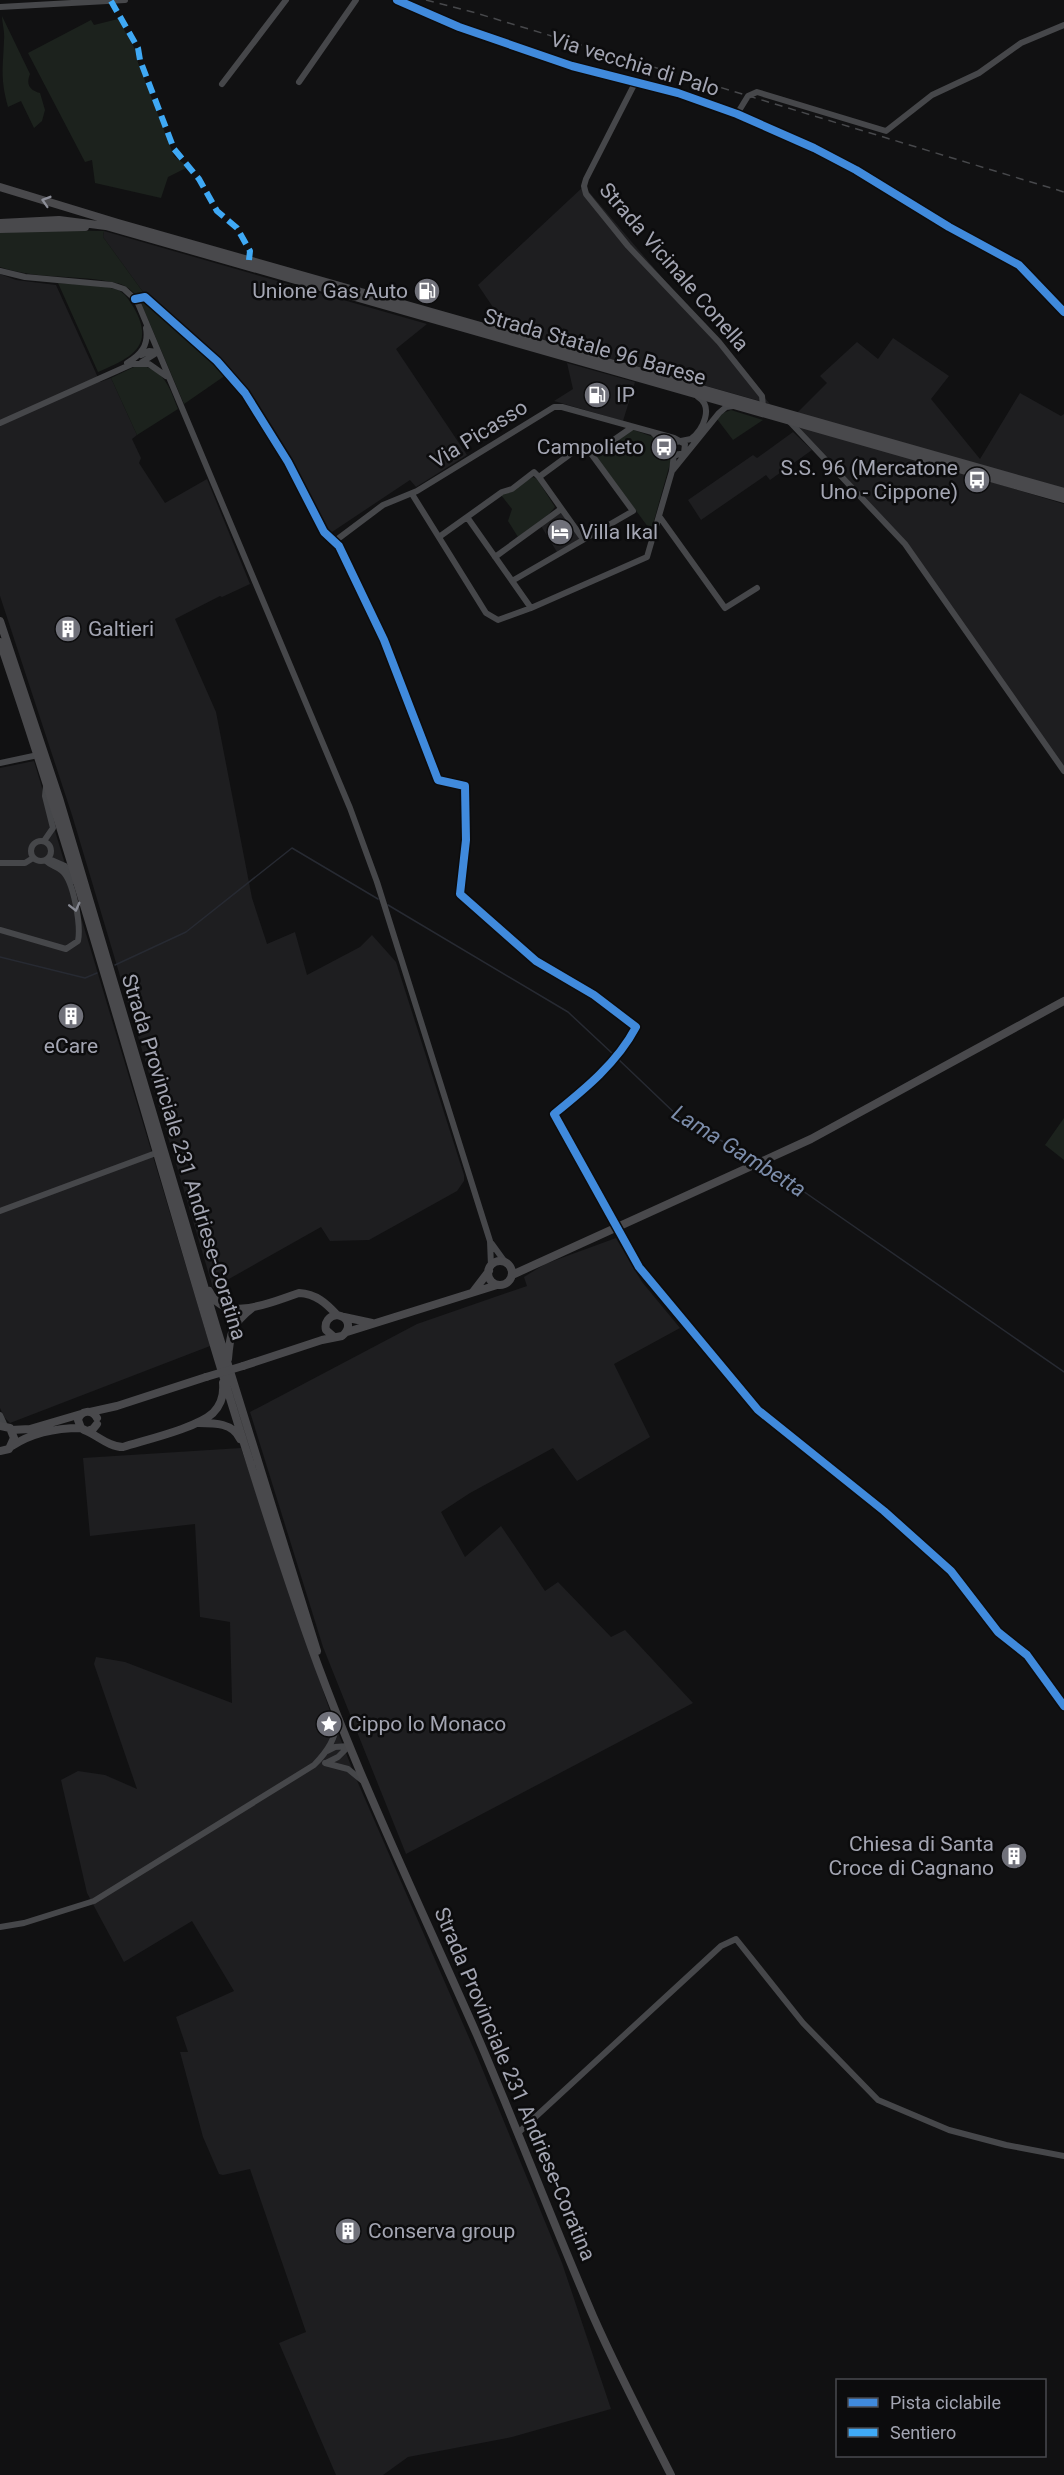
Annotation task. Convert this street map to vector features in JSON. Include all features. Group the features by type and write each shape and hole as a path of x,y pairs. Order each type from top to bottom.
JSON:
{"main road":[{"path":"0,186 117,227"},
{"path":"0,218 57,216 117,227"},
{"path":"0,223 59,220 117,227"},
{"name":"Strada Statale 96 Barese","path":"117,227 1064,492"},
{"name":"Strada Statale 96 Barese","path":"117,227 1064,499"},
{"path":"0,230 117,227"},
{"name":"Strada Provinciale 231 Andriese-Coratina","path":"0,621 59,798 198,1266 248,1455 296,1604 349,1746 518,2133 603,2337 671,2475"},
{"name":"Strada Provinciale 231 Andriese-Coratina","path":"0,642 47,782 156,1153 333,1704"},
{"path":"6,1427 30,1429 117,1406 303,1346 340,1337 346,1332 505,1284 512,1275 533,1265 811,1139 1064,1001"},
{"path":"472,1293 497,1262 533,1265"},
{"path":"507,1263 512,1275"},
{"path":"198,1266 211,1295 218,1304 241,1309 299,1293 309,1294 341,1316 348,1326 346,1332"},
{"path":"490,1269 489,1278 497,1285"},
{"path":"319,1299 328,1334 334,1337"},
{"path":"81,1414 78,1420 82,1429 116,1447 123,1447 197,1423 213,1413 220,1403 224,1384 223,1362 233,1328 241,1317 255,1306"},
{"path":"303,1346 327,1323 341,1316 376,1323"},
{"path":"0,1451 5,1451 24,1438 59,1428 90,1431 97,1421 117,1406"},
{"path":"90,1412 97,1421 106,1442"},
{"path":"197,1423 220,1424 229,1427 238,1434 248,1455"},
{"path":"6,1427 15,1438 12,1446"}],"street":[{"path":"0,7 125,0"},
{"path":"222,84 286,0"},
{"path":"299,82 356,0"},
{"name":"Via vecchia di Palo","path":"397,0 459,27 572,66 636,81 737,114 856,170 949,227 1019,265 1064,312"},
{"path":"737,114 748,96 757,92 886,131 932,95 979,73 1021,43 1064,25"},
{"name":"Strada Vicinale Conella","path":"636,81 586,179 584,186 586,194 628,246 719,342 762,396 763,406"},
{"path":"0,271 25,277 112,285 124,289 135,299 350,808 377,882 490,1240 490,1269"},
{"path":"135,299 145,297 231,377 252,403 288,462 324,532 335,541 384,640 438,780 465,786 466,840 460,894 536,961 594,995 636,1027 626,1046 596,1078 554,1114 639,1267 758,1410 884,1511 951,1571 998,1632 1028,1655 1064,1706"},
{"path":"137,360 147,338 143,317"},
{"path":"0,423 137,360 151,358 158,352"},
{"path":"137,360 157,368 172,384"},
{"path":"412,494 486,613 498,620 506,618 647,557 672,471 674,443 696,436 705,421 705,405 702,399 693,393"},
{"path":"672,471 684,453 722,410 729,406 738,406"},
{"name":"Via Picasso","path":"335,541 383,505 412,494 554,407 562,407 681,441"},
{"path":"789,421 905,544 1064,771"},
{"path":"592,455 631,428"},
{"path":"652,433 673,453 680,456 684,453 686,446 681,441"},
{"path":"512,581 633,511 584,444 538,477"},
{"path":"439,537 534,472 583,539"},
{"path":"495,557 561,509"},
{"path":"659,516 725,608 758,588"},
{"path":"467,517 531,608"},
{"path":"0,763 38,755"},
{"path":"44,842 53,828 45,795 47,782"},
{"path":"47,860 51,849 44,842 37,842 31,848 33,858 40,862 47,860 65,866 80,893"},
{"path":"0,863 25,863 33,858"},
{"path":"0,930 66,949 78,940 79,924 69,883 63,871 51,866 47,860"},
{"path":"0,1211 156,1153"},
{"path":"490,1240 507,1263"},
{"path":"0,1415 6,1427"},
{"path":"327,1752 335,1734 338,1717"},
{"path":"0,1927 24,1923 94,1900 314,1765 334,1747 349,1746"},
{"path":"314,1765 338,1757 349,1746"},
{"path":"325,1763 348,1769 366,1785"},
{"path":"518,2133 721,1946 736,1939 802,2023 878,2100 949,2130 1006,2145 1064,2156"}],"shaded area":[{"path":"2,16 30,74 29,86 40,93 45,110 42,121 34,128 21,101 8,107 5,97"},
{"path":"118,19 135,49 137,60 174,156 188,167 168,177 161,198 95,183 92,160 85,162 28,53 91,20 94,25"},
{"path":"584,186 770,404 507,328 478,285"},
{"path":"43,230 104,231 103,237 143,292 136,295 122,284 102,280 29,274 0,267 0,233"},
{"path":"104,231 427,324 396,349 467,455 416,487 410,480 329,534 253,401 143,292 103,237"},
{"path":"0,274 16,280 56,285 100,382 111,378 137,435 132,439 141,458 139,463 165,503 207,479 250,584 220,596 175,619 216,712 252,898 267,944 295,932 307,975 360,947 372,935 396,962 464,1175 464,1181 457,1191 369,1240 330,1241 321,1227 213,1288 72,815 0,596"},
{"path":"58,283 101,286 118,290 124,294 140,321 141,342 136,349 120,362 98,372"},
{"path":"143,302 226,375 184,404 141,303"},
{"path":"893,338 949,376 931,399 980,459 1020,393 1061,416 1064,414 1064,492 811,427 1064,504 1064,771 905,544 789,421 827,383 820,376 857,342 878,359"},
{"name":"IP","path":"567,363 635,382 623,421 554,401 573,389"},
{"path":"144,366 162,377 170,388 178,409 137,435 111,378 134,367"},
{"path":"731,410 763,420 733,440 717,419 723,413"},
{"path":"631,429 656,438 671,460 651,531 595,455"},
{"path":"793,432 812,450 770,480 766,475 701,520 688,500 753,455 757,458"},
{"path":"533,477 537,479 555,507 518,537 508,521 512,509 501,495"},
{"name":"Villa Ikal","path":"560,511 580,539 557,552 541,526"},
{"path":"34,761 210,1346 10,1423 0,1408 0,768"},
{"path":"1064,1118 1064,1160 1045,1145"},
{"path":"616,1238 642,1282 680,1328 614,1364 650,1437 577,1481 553,1448 470,1493 441,1512 465,1557 501,1526 545,1591 558,1582 611,1637 625,1630 693,1703 406,1854 323,1647 250,1412 417,1324 527,1286 524,1277 545,1264"},
{"path":"241,1448 332,1717 355,1776 477,2056 562,2263 611,2409 512,2437 408,2457 383,2475 336,2475 279,2343 306,2332 250,2169 219,2174 203,2137 180,2052 188,2052 176,2017 234,1991 192,1921 124,1962 87,1893 61,1780 78,1771 105,1775 137,1789 94,1664 96,1657 125,1662 232,1703 230,1622 200,1617 195,1524 90,1536 83,1458"}],"waterway":[{"name":"Lama Gambetta","path":"115,965 186,932 292,848 378,899"},
{"name":"Lama Gambetta","path":"388,905 568,1012 614,1055"},
{"name":"Lama Gambetta","path":"0,957 85,978 97,973"},
{"name":"Lama Gambetta","path":"617,1058 682,1120 758,1160"},
{"name":"Lama Gambetta","path":"764,1164 1064,1372"}],"railway":[{"path":"426,0 476,13 1064,192"}],"marked path":[{"path":"111,1 138,48 140,60 174,149 199,179 217,211 237,228 250,251 249,260"}],"cycle path":[{"path":"397,0 459,27 572,66 678,93 737,114 814,148 1019,265 1064,312"},
{"path":"135,299 145,297 217,361 245,393 288,462 324,532 339,546 384,640 438,780 465,786 466,840 460,894 536,961 594,995 636,1027 610,1064 554,1114 639,1267 758,1410 884,1511 951,1571 998,1632 1027,1655 1064,1706"}],"place":[{"name":"Unione Gas Auto","path":"427,291"},
{"name":"IP","path":"597,395"},
{"name":"Campolieto","path":"664,447"},
{"name":"S.S. 96 (Mercatone Uno - Cippone)","path":"977,480"},
{"name":"Villa Ikal","path":"560,532"},
{"name":"Galtieri","path":"68,629"},
{"name":"eCare","path":"71,1016"},
{"name":"Cippo lo Monaco","path":"329,1724"},
{"name":"Chiesa di Santa Croce di Cagnano","path":"1014,1856"},
{"name":"Conserva group","path":"348,2231"}]}
